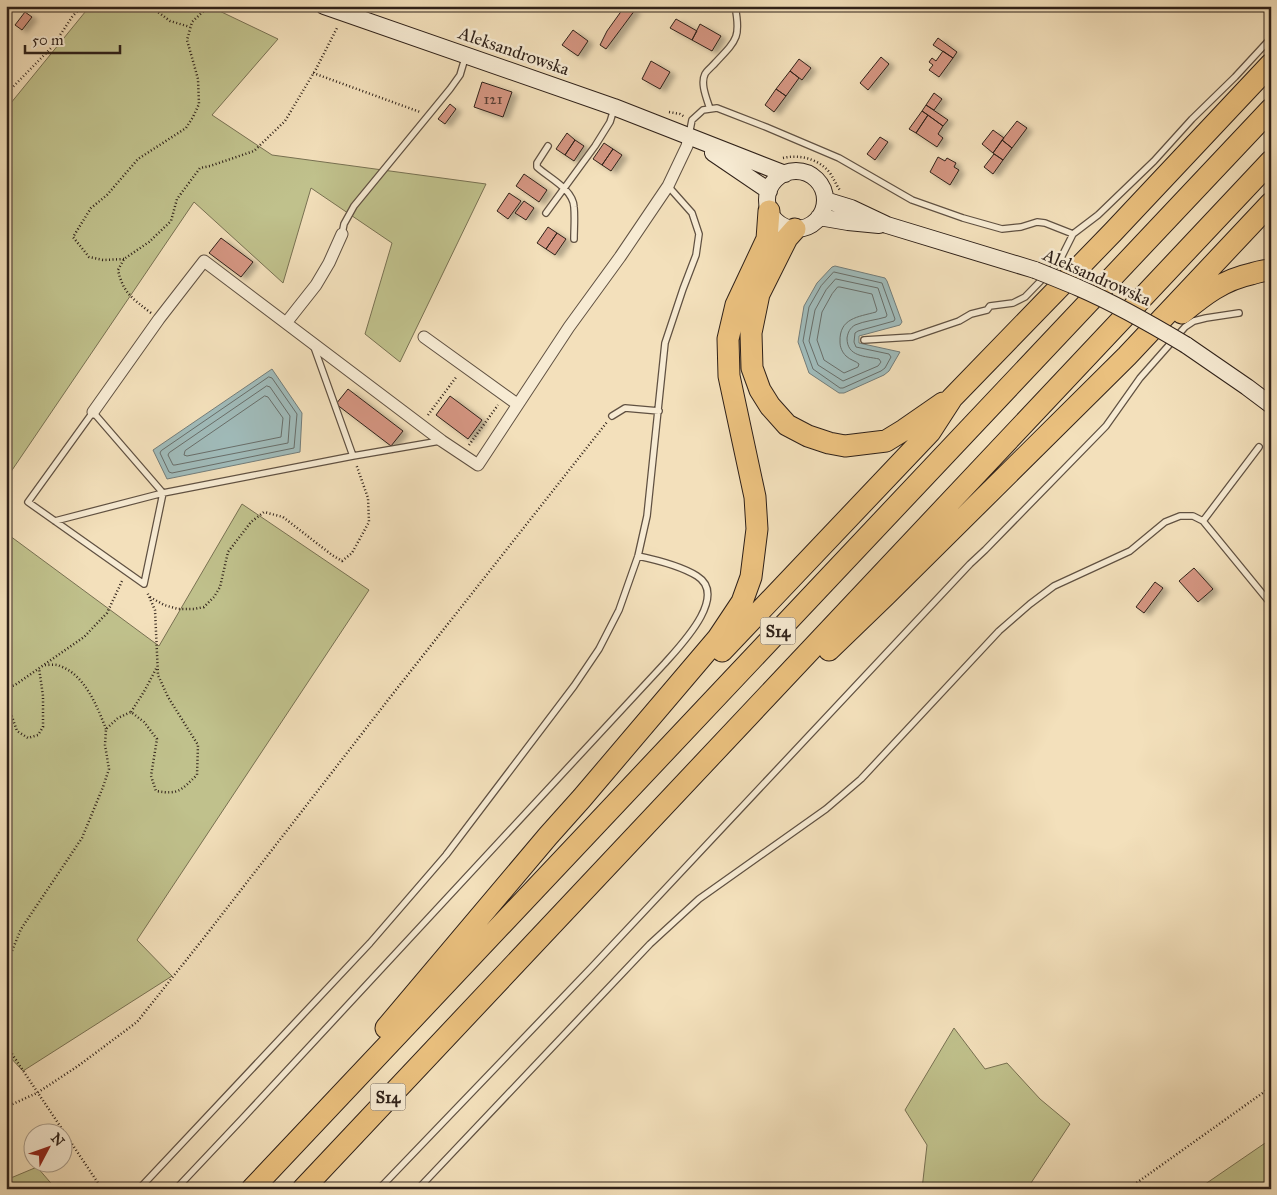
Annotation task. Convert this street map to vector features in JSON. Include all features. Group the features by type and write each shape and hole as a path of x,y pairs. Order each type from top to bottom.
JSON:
{"highway":[{"path":"582,798 930,432 952,398 1113,232 1271,64"},
{"name":"S14","path":"252,1189 1271,109"},
{"name":"S14","path":"303,1189 1271,161"},
{"path":"286,1154 352,1067 718,638 742,602 751,577 757,529 755,497 729,376 728,339 736,305 767,239 769,201"},
{"path":"720,746 822,657 886,595 1127,356 1271,203"},
{"path":"795,229 787,238 759,294 752,333 752,368 760,390 770,406 787,425 808,436 845,446 886,441 952,398"},
{"path":"1127,356 1204,295 1225,282 1244,275 1271,270"}],"main road":[{"name":"Aleksandrowska","path":"324,6 614,107 784,174"},
{"name":"Aleksandrowska","path":"689,137 769,201"},
{"path":"794,171 812,176 819,183 825,200 819,217 813,223 804,228 795,229 780,224 773,218 769,201 772,184 784,174 794,171"},
{"name":"Aleksandrowska","path":"825,200 851,208 888,225 1035,270 1079,288 1144,320 1186,345 1271,405"},
{"name":"Aleksandrowska","path":"819,217 848,222 888,225"}],"street":[{"path":"93,412 159,318 204,261 462,455 478,465 579,312 620,257 668,186 687,146 689,137"},
{"path":"286,323 316,285 329,263 342,234"},
{"path":"424,338 517,404"}],"lane":[{"path":"710,109 703,84 705,74 725,54 737,35 738,25 735,6"},
{"path":"864,340 912,337 959,321 971,314 987,310 990,306 1013,303 1025,297 1058,262 1073,234 1098,215 1154,161 1271,38"},
{"path":"342,234 344,224 354,206 460,75 466,56"},
{"path":"546,214 610,122 614,107"},
{"path":"689,137 692,120 703,110 717,108 775,130 839,158 912,200 963,218 1002,228 1037,222 1045,223 1073,234"},
{"path":"548,146 537,163 537,167 567,191 574,205 574,240"},
{"path":"139,1189 370,943 446,855 600,649 619,610 638,556 647,516 665,343 696,255 699,234 692,212 668,186"},
{"path":"379,1189 591,968 970,564 992,544 1106,426 1140,378 1185,327 1194,320 1239,313"},
{"path":"312,342 353,456"},
{"path":"612,416 625,408 659,411"},
{"path":"93,412 163,493 144,584 28,502 93,412"},
{"path":"55,520 163,493 442,440"},
{"path":"1203,521 1259,447"},
{"path":"418,1189 650,944 699,899 826,809 861,779 999,631 1054,586 1130,551 1165,522 1180,516 1194,516 1203,521 1271,604"},
{"path":"176,1189 659,671 687,638 703,613 708,600 706,585 698,577 687,571 660,561 638,556"}],"path":[{"path":"6,94 53,46 72,17 82,6"},
{"path":"150,6 170,20 190,26"},
{"path":"124,259 103,260 89,257 73,237 91,208 107,195 138,159 186,128 193,117 199,104 198,79 187,40 192,22 208,6"},
{"path":"159,318 134,300 121,283 118,270 124,259 149,242 171,221 177,199 200,168 254,151 285,120 313,73 344,13"},
{"path":"313,73 429,115"},
{"path":"421,424 464,366"},
{"path":"462,455 505,396"},
{"path":"6,1107 37,1093 78,1066 136,1022 612,416"},
{"path":"149,596 164,605 178,609 204,607 214,597 220,587 228,552 251,522 264,512 282,517 342,561 352,553 369,522 368,498 353,456"},
{"path":"6,688 14,685 84,637 107,613 127,572"},
{"path":"131,712 144,722 157,739 151,776 156,791 172,794 184,788 197,774 198,745 168,697 158,675 155,610 144,584"},
{"path":"6,986 9,958 21,929 82,838 108,769 105,745 106,728 91,695 74,674 59,665 43,665"},
{"path":"106,728 118,718 131,712 157,666"},
{"path":"6,704 17,731 28,738 38,735 43,727 43,696 39,668"},
{"path":"6,1045 102,1189"},
{"path":"1128,1189 1271,1087"},
{"path":"6,1097 12,1104"}],"green space":[{"path":"90,6 209,6 278,39 212,115 272,155 486,184 400,362 365,334 392,243 311,188 283,283 194,202 6,479 6,109"},
{"path":"242,504 369,590 137,940 172,976 23,1071 6,1053 6,533 159,646"},
{"path":"954,1028 985,1069 1007,1063 1040,1099 1070,1124 1027,1189 922,1189 927,1145 905,1110"},
{"path":"1271,1139 1271,1189 1198,1189"},
{"path":"25,1172 41,1172 56,1189 6,1189 6,1180"}],"water":[{"path":"835,266 885,278 902,322 900,325 859,336 859,343 900,352 889,371 884,375 844,393 839,393 809,373 798,342 804,306 817,283"},
{"path":"272,369 302,413 300,452 167,479 153,450"}],"building":[{"path":"625,6 630,6 635,10 606,49 600,45 607,31"},
{"path":"25,12 32,17 22,30 15,25"},
{"path":"676,19 697,31 692,40 670,28"},
{"path":"700,24 721,36 712,51 692,40"},
{"path":"573,30 588,41 578,56 562,45"},
{"path":"938,38 957,52 953,58 933,45"},
{"path":"943,51 953,58 939,77 929,70 933,65 929,62 932,58 936,61"},
{"path":"881,57 889,64 868,90 860,83"},
{"path":"799,59 811,68 802,80 790,71"},
{"path":"651,61 670,72 660,89 642,79"},
{"path":"790,71 799,78 786,96 776,89"},
{"path":"482,82 512,92 503,117 474,107"},
{"path":"776,89 786,96 774,112 765,105"},
{"path":"934,93 942,99 934,110 926,105"},
{"path":"450,104 456,109 445,124 438,119"},
{"path":"926,105 948,120 943,126 922,111"},
{"path":"922,111 928,115 916,133 909,129"},
{"path":"928,115 943,126 938,134 943,138 937,147 916,133"},
{"path":"1017,121 1027,128 1012,148 1002,140"},
{"path":"993,130 1004,138 993,153 982,144"},
{"path":"567,133 575,140 565,155 556,149"},
{"path":"880,137 888,142 875,160 867,154"},
{"path":"575,140 584,146 574,161 565,155"},
{"path":"1002,140 1012,148 1003,160 993,153"},
{"path":"604,143 613,149 602,165 593,159"},
{"path":"613,149 622,155 611,171 602,165"},
{"path":"994,154 1003,160 993,174 984,167"},
{"path":"938,157 945,161 947,158 956,163 954,167 959,170 950,185 930,172"},
{"path":"524,174 547,190 539,202 516,186"},
{"path":"509,193 521,201 508,219 497,211"},
{"path":"524,201 534,208 526,220 515,213"},
{"path":"548,227 557,233 546,249 537,243"},
{"path":"557,233 566,239 555,255 546,249"},
{"path":"221,238 253,262 241,277 209,253"},
{"path":"348,389 403,431 391,446 336,404"},
{"path":"450,396 482,420 468,439 436,415"},
{"path":"1194,568 1213,589 1198,602 1179,581"},
{"path":"1155,582 1163,588 1144,613 1136,607"}]}
